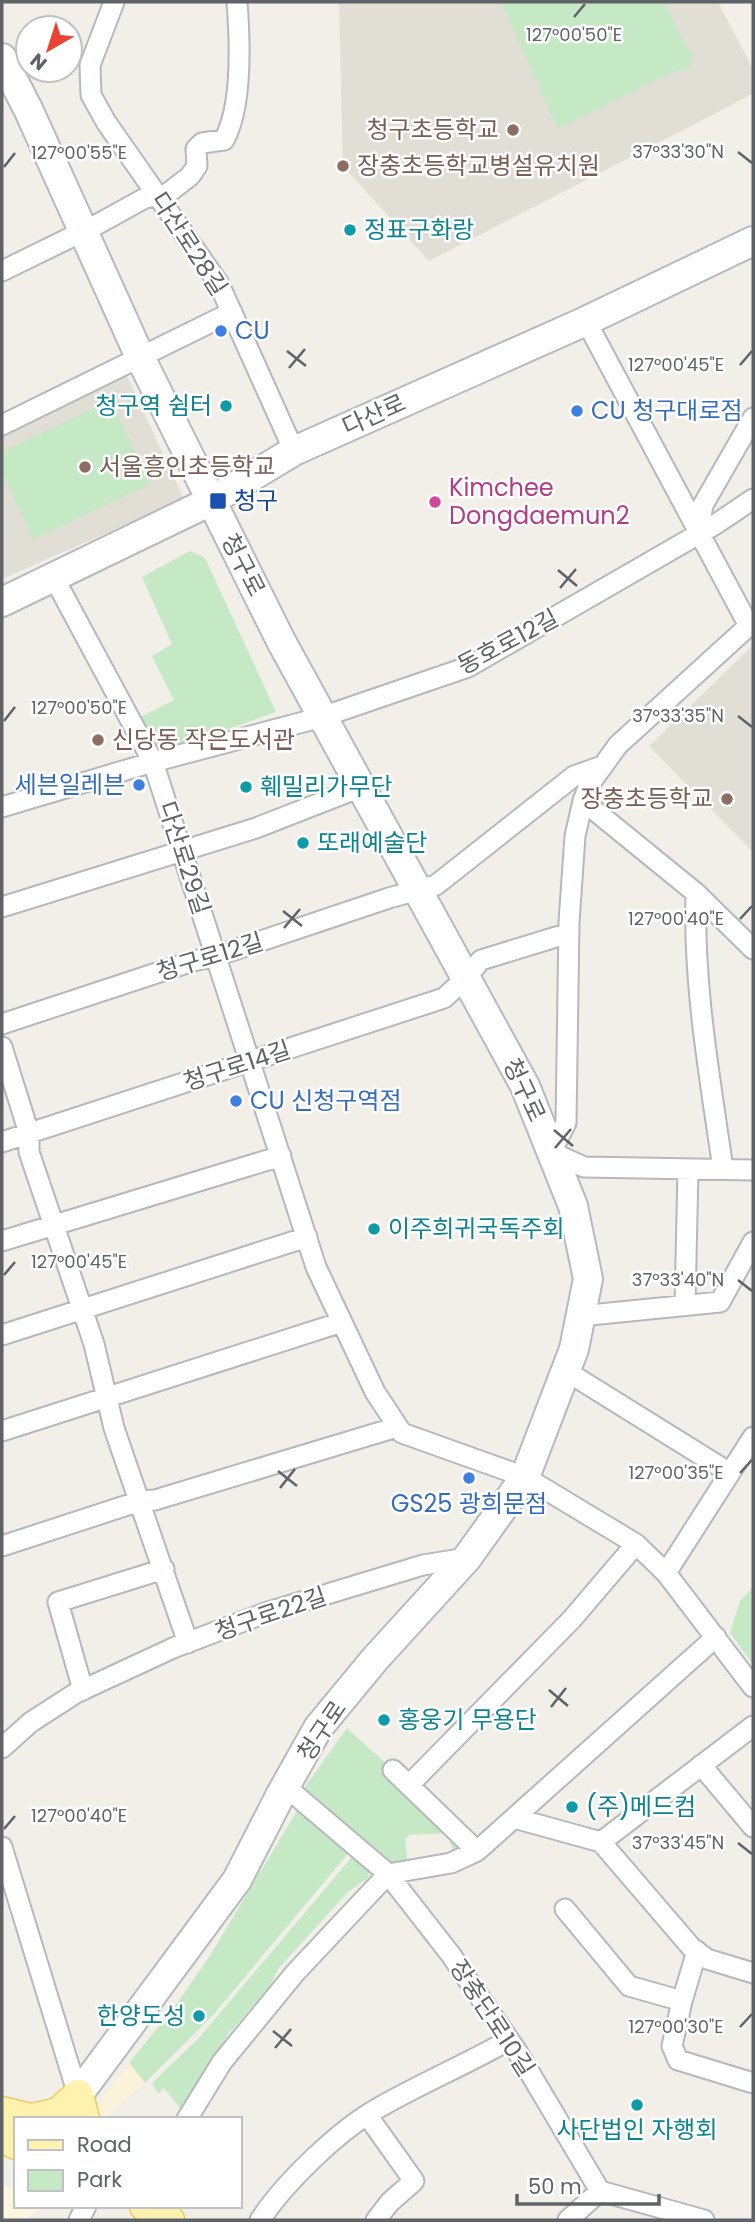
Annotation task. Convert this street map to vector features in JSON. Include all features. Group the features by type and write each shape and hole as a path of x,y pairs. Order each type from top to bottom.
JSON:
{"main road":[{"path":"40,2117 81,2107"},
{"path":"2,2112 23,2117"},
{"path":"148,2208 169,2220"}],"street":[{"name":"다산로28길","path":"114,2 90,65 91,95 106,122 219,284 294,451"},
{"path":"2,271 145,198 168,193 190,176 197,166 196,149 202,143 224,140 231,128 239,76 237,2"},
{"name":"청구로","path":"2,58 29,111 139,358 281,641 525,1086 573,1206 588,1279 574,1349 525,1477 467,1558 375,1659 318,1728 237,1880 81,2107"},
{"name":"다산로","path":"2,602 211,501 294,451 586,321 753,241"},
{"path":"2,425 232,312"},
{"path":"586,321 698,534 751,624 618,745 589,785 575,836 569,933 566,1123 551,1152 584,1167 753,1170"},
{"path":"698,534 703,505 753,418"},
{"name":"동호로12길","path":"2,807 153,762 322,717 468,667 698,534 753,499"},
{"name":"다산로29길","path":"53,576 153,762 316,1267 374,1392 397,1427"},
{"path":"418,891 436,885 574,776 602,766"},
{"path":"2,907 256,828 361,787"},
{"path":"583,801 696,893 753,949"},
{"name":"청구로12길","path":"2,1024 389,898 418,891"},
{"path":"696,893 699,980 723,1169"},
{"path":"466,978 481,960 569,933"},
{"name":"청구로14길","path":"2,1142 444,998 466,978"},
{"path":"2,1046 29,1133 29,1152 94,1344 114,1428 188,1643"},
{"path":"2,1241 281,1156"},
{"path":"685,1306 688,1169"},
{"path":"2,1335 307,1237"},
{"path":"580,1316 720,1302 753,1242"},
{"path":"2,1431 342,1322"},
{"path":"566,1370 730,1473"},
{"path":"2,1546 140,1501 155,1500 397,1427 402,1433 525,1477 636,1544 666,1573 753,1687"},
{"path":"666,1573 753,1437"},
{"path":"410,1784 572,1619 636,1544"},
{"name":"청구로22길","path":"2,1748 31,1721 83,1690 188,1643 268,1612 410,1569 467,1558"},
{"path":"83,1690 58,1602 164,1569"},
{"path":"188,2117 222,2062 295,1973 388,1874 450,1863 477,1851 716,1637"},
{"path":"601,1842 753,1726"},
{"path":"701,1765 753,1827"},
{"path":"393,1770 477,1851"},
{"name":"장충단로10길","path":"286,1787 388,1874 451,1955 509,2040 600,2191"},
{"path":"514,1818 601,1842 697,1951 707,1959 753,1973"},
{"path":"2,1847 81,2107"},
{"path":"565,1909 629,1986 682,2001"},
{"path":"697,1951 672,2046 678,2060 753,2082"},
{"path":"260,2220 304,2168 367,2115 509,2040"},
{"path":"367,2115 414,2181 390,2202 376,2220"},
{"path":"568,2220 600,2191 704,2220"}],"shaded area":[{"name":"청구초등학교","path":"339,2 718,2 753,69 753,94 429,261 343,166"},
{"name":"서울흥인초등학교","path":"126,374 184,499 2,579 2,435"},
{"name":"장충초등학교","path":"753,645 753,852 649,746"},
{"path":"2,2185 14,2192 14,2208 41,2208 23,2220 2,2220"}],"green space":[{"path":"501,2 664,2 687,48 694,55 686,71 676,70 558,129"},
{"path":"111,400 150,484 33,539 2,473 2,452"},
{"path":"190,551 205,558 276,712 154,756 135,720 174,700 152,656 172,644 142,577"},
{"path":"753,1587 752,1663 730,1633 740,1601"},
{"path":"347,1728 472,1848 454,1855 448,1833 409,1835 405,1840 408,1865 388,1870 300,1794"},
{"path":"300,1806 351,1850 214,2014 145,2083 129,2063 173,2009 209,1957"},
{"path":"352,1857 368,1870 369,1877 348,1892 278,1969 271,1984 227,2036 211,2066 182,2107 180,2108 164,2088 158,2093 152,2083 198,2039"}],"sand":[{"path":"129,2063 145,2083 108,2117 93,2117 94,2108"}],"place":[{"name":"청구초등학교","path":"513,130"},
{"name":"장충초등학교병설유치원","path":"343,166"},
{"name":"정표구화랑","path":"350,230"},
{"name":"CU","path":"221,331"},
{"name":"청구역 쉼터","path":"226,406"},
{"name":"CU 청구대로점","path":"577,411"},
{"name":"서울흥인초등학교","path":"85,467"},
{"name":"청구","path":"218,501"},
{"name":"Kimchee Dongdaemun2","path":"435,502"},
{"name":"신당동 작은도서관","path":"98,740"},
{"name":"세븐일레븐","path":"139,785"},
{"name":"훼밀리가무단","path":"246,787"},
{"name":"장충초등학교","path":"727,799"},
{"name":"또래예술단","path":"303,843"},
{"name":"CU 신청구역점","path":"236,1101"},
{"name":"이주희귀국독주회","path":"374,1229"},
{"name":"GS25 광희문점","path":"469,1478"},
{"name":"홍웅기 무용단","path":"384,1720"},
{"name":"(주)메드컴","path":"572,1807"},
{"name":"한양도성","path":"199,2016"},
{"name":"사단법인 자행회","path":"637,2105"}]}
